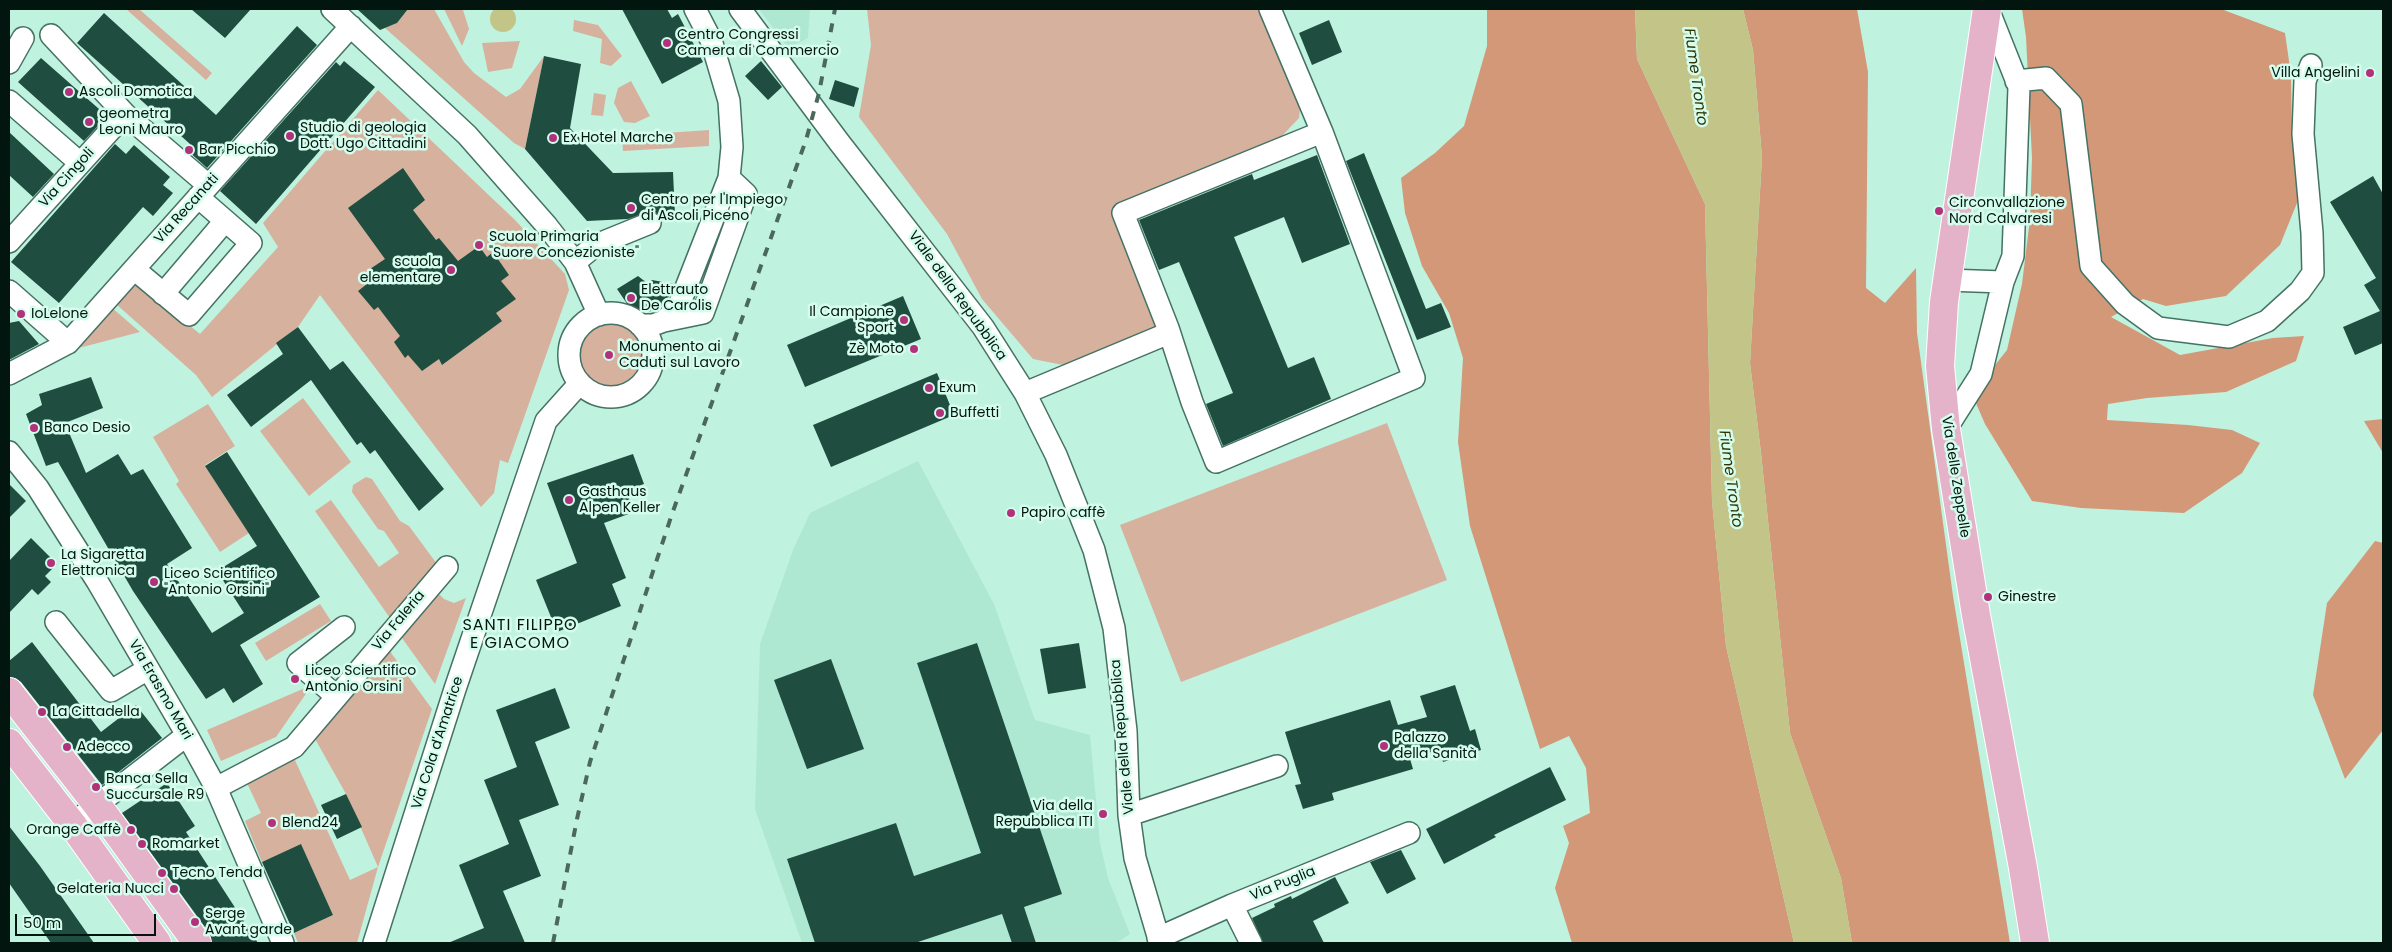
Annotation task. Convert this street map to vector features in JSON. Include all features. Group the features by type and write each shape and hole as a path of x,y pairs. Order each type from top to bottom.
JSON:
{"main road":[{"name":"Via delle Zeppelle","path":"1988,9 1947,280 1940,366 1946,429 1976,615 2035,943"},
{"path":"9,692 98,806 197,943"},
{"path":"9,743 72,824 158,943"}],"street":[{"path":"332,9 467,135 547,226 575,262 599,315"},
{"path":"640,325 653,325 664,320 678,308 729,178 732,146 730,101 711,40 695,9"},
{"name":"Viale della Repubblica","path":"740,9 983,327 1025,393 1056,455 1082,515 1102,577 1114,628 1126,731 1129,815 1135,858 1159,941"},
{"path":"1270,9 1322,132 1414,378 1216,462 1192,402 1169,333 1122,213 1322,132"},
{"path":"1946,429 1981,374 2003,282 2013,256 2019,88 1988,9"},
{"name":"Via Recanati","path":"9,374 68,343 351,26"},
{"path":"52,35 125,114 203,191 225,221 251,243 189,315 134,269"},
{"path":"9,63 24,38"},
{"path":"2016,81 2046,78 2072,104 2092,266 2125,304 2158,328 2229,337 2267,321 2300,291 2313,272 2312,233 2303,134 2305,81 2311,65"},
{"path":"9,101 80,163"},
{"name":"Via Cingoli","path":"9,242 125,114"},
{"path":"163,294 225,221"},
{"path":"575,262 596,245 650,223"},
{"path":"1947,280 2003,282"},
{"path":"9,290 68,343"},
{"path":"614,313 628,317 640,325 652,346 653,358 650,370 636,389 625,395 601,396 580,384 570,362 572,338 583,324 599,315 614,313"},
{"path":"1025,393 1169,333"},
{"name":"Via Cola d'Amatrice","path":"374,943 462,670 546,421 580,384"},
{"name":"Via Erasmo Mari","path":"9,452 38,488 97,581 216,788 283,943"},
{"name":"Via Faleria","path":"216,788 294,747 447,567"},
{"path":"56,622 110,690 148,669"},
{"path":"336,696 298,664 344,627"},
{"path":"72,824 98,806 186,735"},
{"path":"1129,815 1277,766"},
{"name":"Via Puglia","path":"1159,941 1232,905 1409,833"},
{"path":"1232,905 1250,943"}],"shaded area":[{"path":"126,9 139,9 212,73 206,80"},
{"path":"408,9 434,9 464,62 474,73 506,97 520,89 544,56 525,149 514,143 385,28 397,23"},
{"path":"444,9 463,10 469,29 462,46"},
{"path":"759,9 810,9 808,38 788,48"},
{"path":"867,9 1263,9 1301,100 1299,118 1281,137 1113,207 1157,316 1156,327 1149,336 1068,366 1033,359 982,299 947,234 859,117 871,45"},
{"path":"1487,9 1635,9 1637,59 1705,204 1712,501 1726,646 1794,943 1572,943 1555,888 1569,843 1563,826 1590,813 1586,768 1569,736 1540,749 1470,526 1458,442 1463,358 1449,313 1422,266 1405,213 1401,178 1435,153 1464,126 1487,46"},
{"path":"1743,9 1857,9 1868,72 1866,288 1885,303 1916,268 1917,333 1953,596 2010,943 1852,943 1841,878 1790,733 1750,363 1762,157 1753,50"},
{"path":"2022,9 2221,9 2285,33 2291,75 2292,139 2301,193 2280,245 2226,296 2166,306 2143,299 2111,317 2180,355 2273,338 2304,336 2296,361 2226,392 2147,398 2108,404 2107,420 2232,430 2260,443 2242,473 2184,513 2081,508 2032,501 1985,424 1972,394 2007,350 2022,284 2030,219 2032,158 2026,37"},
{"path":"574,20 598,25 622,56 611,66 600,63 602,39 573,31"},
{"path":"520,41 512,68 488,72 482,43"},
{"path":"631,81 650,116 635,123 624,122 614,103 618,88"},
{"path":"378,90 514,219 565,274 569,290 508,463 500,460 494,493 481,507 320,295 298,327 212,397 196,375 116,304 136,281 200,334 278,247 263,223"},
{"path":"594,93 606,95 603,116 591,115"},
{"path":"709,130 709,146 623,151 622,136"},
{"path":"111,307 140,332 71,350"},
{"path":"605,324 617,324 633,333 640,343 642,355 640,367 633,377 617,386 605,386 594,381 585,372 580,361 580,349 585,338 594,329"},
{"path":"303,398 351,462 309,496 260,431"},
{"path":"208,404 235,446 205,465 249,533 220,552 176,484 179,481 153,437"},
{"path":"2383,419 2383,453 2364,421"},
{"path":"1387,423 1447,580 1181,682 1120,525"},
{"path":"918,461 994,604 1035,720 1090,735 1100,843 1108,878 1130,934 1116,943 802,943 755,809 760,644 793,550 810,513"},
{"path":"366,477 372,479 400,521 409,526 437,564 390,618 315,511 331,500 379,567 399,553 384,531 378,529 352,492 353,485"},
{"path":"2375,541 2383,543 2383,730 2345,779 2313,695 2327,603"},
{"path":"438,593 444,599 454,603 466,598 435,684 402,638"},
{"path":"320,604 331,621 266,661 255,643"},
{"path":"389,650 432,709 378,867 346,794 314,737"},
{"path":"312,685 276,737 221,761 207,730"},
{"path":"294,758 350,880 378,867 357,943 298,943 294,933 333,915 301,845 262,862 245,821 261,813 247,783"}],"water":[{"path":"503,6 512,10 516,19 512,28 503,32 494,28 490,19 494,10"},
{"name":"Fiume Tronto","path":"1635,9 1743,9 1753,50 1762,157 1750,363 1790,733 1841,878 1852,943 1794,943 1726,646 1712,501 1705,204 1637,59"}],"building":[{"path":"191,9 251,9 225,38"},
{"path":"357,9 408,9 397,23 380,30"},
{"name":"Centro Congressi Camera di Commercio","path":"622,9 667,9 672,18 678,14 703,62 662,84"},
{"path":"104,13 216,115 297,26 317,45 207,168 186,149 190,144 77,43"},
{"path":"1329,20 1342,52 1312,65 1299,33"},
{"name":"Ex Hotel Marche","path":"544,56 581,64 570,128 613,173 673,172 675,215 660,216 651,211 628,219 587,221 525,149"},
{"path":"41,58 107,116 84,141 18,82"},
{"path":"344,61 375,87 256,224 220,191 336,62 340,66"},
{"path":"761,61 782,87 768,100 745,76"},
{"path":"835,80 859,88 854,107 829,99"},
{"path":"9,132 54,174 33,197 9,175"},
{"path":"115,144 126,154 134,145 170,177 163,185 173,193 153,216 143,207 59,303 11,262"},
{"path":"1364,153 1426,309 1441,303 1451,327 1417,340 1346,161"},
{"path":"1317,155 1350,244 1302,263 1284,217 1234,237 1288,368 1314,357 1331,399 1223,446 1206,404 1233,393 1179,262 1159,270 1139,220 1252,174 1254,180"},
{"name":"scuola elementare","path":"403,168 425,200 413,210 436,240 439,238 458,261 479,246 487,257 493,252 509,275 501,281 516,299 496,313 502,321 442,365 439,359 422,371 408,355 405,358 394,342 400,336 378,307 374,310 358,291 376,277 370,269 385,259 348,208"},
{"path":"2373,176 2383,194 2383,343 2355,355 2343,327 2380,311 2364,285 2376,278 2330,202"},
{"path":"638,276 647,283 652,280 674,284 667,301 657,310 634,314 617,289"},
{"path":"903,296 921,339 805,387 787,345"},
{"path":"19,321 39,344 9,360 9,323"},
{"path":"298,327 330,370 343,361 444,489 419,511 375,450 370,454 361,442 357,445 311,380 251,427 227,395 283,354 276,343"},
{"path":"937,373 954,415 831,467 813,425"},
{"path":"91,377 103,408 65,423 86,473 118,454 131,475 143,469 192,548 167,564 212,633 244,613 217,571 257,546 205,466 227,452 320,597 240,645 263,684 233,703 224,688 206,699 133,591 58,462 46,466 26,414 42,405 39,394"},
{"path":"633,454 644,484 626,490 634,512 604,523 626,578 612,584 621,606 557,632 536,580 577,563 547,483"},
{"path":"9,484 26,501 9,518"},
{"path":"31,538 57,564 45,576 51,582 38,595 32,589 9,613 9,561"},
{"path":"32,642 101,732 136,705 162,738 102,785 21,682 9,677 9,661"},
{"path":"977,643 1062,894 1024,907 1036,943 1012,943 1002,914 915,943 815,943 787,859 896,823 914,876 981,853 917,663"},
{"path":"1079,643 1086,688 1048,694 1040,649"},
{"path":"831,659 864,749 807,769 774,680"},
{"name":"Palazzo della Sanità","path":"1455,685 1470,731 1475,729 1481,750 1443,762 1440,749 1410,759 1413,769 1332,793 1334,800 1303,809 1295,785 1301,784 1285,732 1390,700 1398,725 1427,717 1420,696"},
{"path":"555,688 570,728 535,742 559,805 519,820 541,876 503,891 525,943 448,943 484,928 459,865 509,844 484,780 517,767 496,710"},
{"path":"1550,767 1566,800 1494,835 1496,837 1444,864 1426,829"},
{"path":"167,783 195,826 186,832 258,943 212,943 210,934 122,813"},
{"path":"346,794 362,827 337,839 321,805"},
{"path":"9,826 40,866 94,943 51,943 9,883"},
{"path":"301,844 333,915 294,933 262,862"},
{"path":"1401,850 1416,879 1387,894 1370,862"},
{"path":"1335,877 1349,903 1313,921 1324,943 1263,943 1252,918 1275,907 1274,904 1291,896 1292,899"}],"railway":[{"path":"553,943 590,762 672,514 806,140 819,93 835,9"}],"place":[{"name":"Centro Congressi Camera di Commercio","path":"667,43"},
{"name":"Villa Angelini","path":"2370,73"},
{"name":"Ascoli Domotica","path":"69,92"},
{"name":"geometra Leoni Mauro","path":"89,122"},
{"name":"Studio di geologia Dott. Ugo Cittadini","path":"290,136"},
{"name":"Ex Hotel Marche","path":"553,138"},
{"name":"Bar Picchio","path":"189,150"},
{"name":"Centro per l'Impiego di Ascoli Piceno","path":"631,208"},
{"name":"Circonvallazione Nord Calvaresi","path":"1939,211"},
{"name":"Scuola Primaria \"Suore Concezioniste\"","path":"479,245"},
{"name":"scuola elementare","path":"451,270"},
{"name":"Elettrauto De Carolis","path":"631,298"},
{"name":"IoLelone","path":"21,314"},
{"name":"Il Campione Sport","path":"904,320"},
{"name":"Zè Moto","path":"914,349"},
{"name":"Monumento ai Caduti sul Lavoro","path":"609,355"},
{"name":"Exum","path":"929,388"},
{"name":"Buffetti","path":"940,413"},
{"name":"Banco Desio","path":"34,428"},
{"name":"Gasthaus Alpen Keller","path":"569,500"},
{"name":"Papiro caffè","path":"1011,513"},
{"name":"La Sigaretta Elettronica","path":"51,563"},
{"name":"Liceo Scientifico \"Antonio Orsini\"","path":"154,582"},
{"name":"Ginestre","path":"1988,597"},
{"name":"Liceo Scientifico Antonio Orsini","path":"295,679"},
{"name":"La Cittadella","path":"42,712"},
{"name":"Palazzo della Sanità","path":"1384,746"},
{"name":"Adecco","path":"67,747"},
{"name":"Banca Sella Succursale R9","path":"96,787"},
{"name":"Via della Repubblica ITI","path":"1103,814"},
{"name":"Blend24","path":"272,823"},
{"name":"Orange Caffè","path":"131,830"},
{"name":"Romarket","path":"142,844"},
{"name":"Tecno Tenda","path":"162,873"},
{"name":"Gelateria Nucci","path":"174,889"},
{"name":"Serge Avant garde","path":"195,922"}],"district":[{"name":"SANTI FILIPPO E GIACOMO","path":"520,635"}]}
